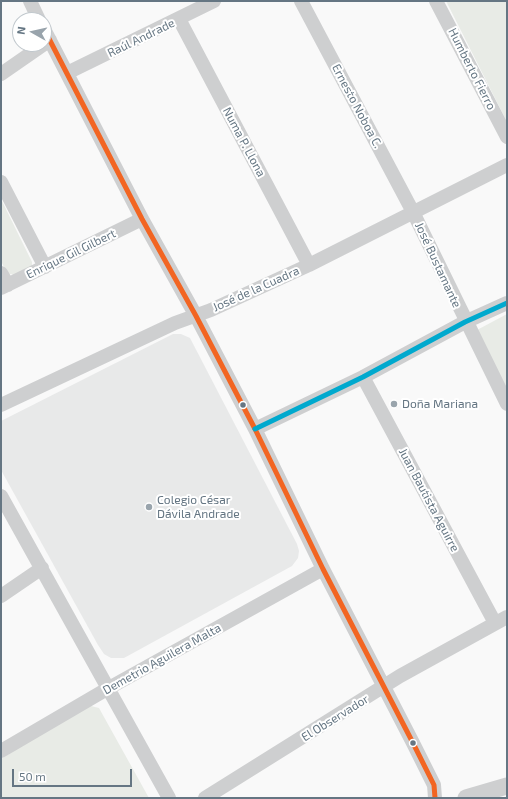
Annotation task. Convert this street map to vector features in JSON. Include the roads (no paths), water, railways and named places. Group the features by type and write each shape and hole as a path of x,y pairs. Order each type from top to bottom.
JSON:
{"street":[{"path":"30,1 35,12"},
{"name":"Raúl Andrade","path":"67,73 214,1"},
{"name":"Ernesto Noboa C.","path":"301,1 413,212"},
{"name":"Humberto Fierro","path":"436,1 507,137"},
{"name":"Numa P. Llona","path":"179,19 309,265"},
{"path":"52,44 142,219 196,316 323,569 385,687 434,785 435,798"},
{"path":"1,74 27,52"},
{"name":"José de la Cuadra","path":"1,405 175,323 196,316 309,265 507,165"},
{"path":"1,182 45,267"},
{"name":"José Bustamante","path":"413,212 507,404"},
{"name":"Enrique Gil Gilbert","path":"3,282 45,267 142,219"},
{"path":"254,430 363,377 466,322 507,303"},
{"name":"Juan Bautista Aguirre","path":"363,377 501,620"},
{"path":"1,496 169,798"},
{"path":"1,596 42,568"},
{"name":"Demetrio Aguilera Malta","path":"1,751 107,689 323,569"},
{"name":"El Observador","path":"205,798 385,687 400,676 501,620"},
{"path":"466,798 507,786"}],"place":[{"name":"Doña Mariana","path":"394,404"},
{"name":"Colegio César Dávila Andrade","path":"149,507"}]}
